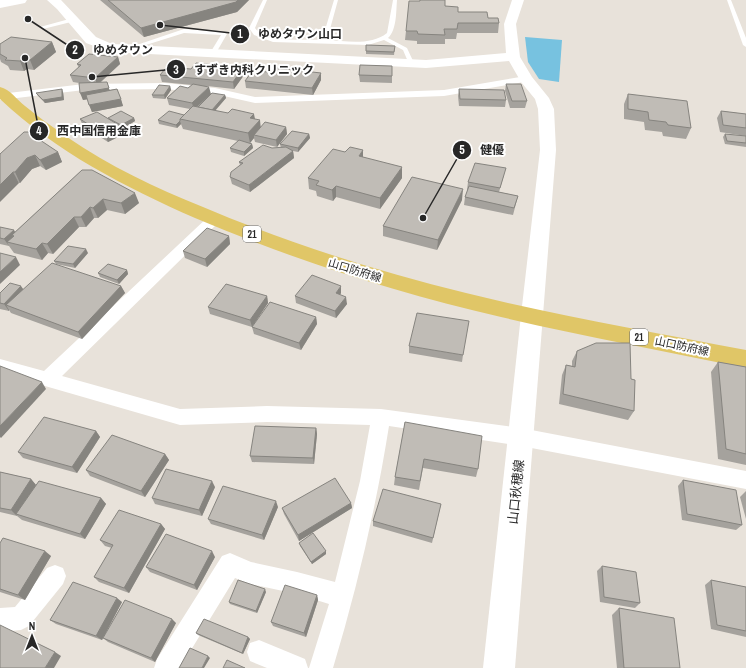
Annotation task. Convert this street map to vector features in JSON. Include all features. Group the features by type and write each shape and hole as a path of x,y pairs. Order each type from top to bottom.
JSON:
{"main road":[{"name":"山口防府線","path":"2,95 50,132 89,157 160,195 214,219 300,253 468,301 746,359"}],"street":[{"path":"1,3 20,0"},
{"path":"52,0 61,6 91,40 110,48 426,64 513,57 510,24 518,0"},
{"name":"山口秋穂線","path":"499,668 548,150 546,109 542,98 526,79 513,57"},
{"path":"2,95 84,87 165,86 215,90 255,100 444,93 526,79"},
{"path":"48,379 214,219"},
{"path":"0,366 180,417 268,414 381,417 521,437 746,480"},
{"path":"320,668 343,596 370,481 381,417"},
{"path":"166,668 230,564 250,573 297,583 343,596"},
{"path":"0,620 21,618 56,576"},
{"path":"259,652 296,668"}],"lane":[{"path":"265,0 252,28 256,34 273,40 368,43 384,38 390,31 395,0"},
{"path":"324,42 336,0"},
{"path":"729,0 746,45"},
{"path":"43,27 73,20"},
{"path":"128,48 184,31 224,34 213,53"},
{"path":"384,38 405,49 411,63"}],"water":[{"path":"525,37 562,40 559,82 539,79 528,62"}],"building":[{"path":"108,0 238,0 236,2 141,28"},
{"path":"445,0 445,6 458,7 458,12 487,12 488,18 498,18 499,23 458,23 457,29 444,29 445,35 418,34 417,31 406,31 409,1"},
{"path":"11,37 52,42 30,60 5,60 7,58 0,54 0,44"},
{"path":"366,45 395,46 394,52 366,51"},
{"path":"89,54 118,57 95,78 70,75 81,65 77,64"},
{"path":"196,63 243,68 233,82 160,75 165,69 191,69"},
{"path":"360,65 392,66 392,76 359,75"},
{"path":"277,68 321,73 312,88 245,81 253,70 274,73"},
{"path":"107,82 109,88 80,93 79,83"},
{"path":"193,84 209,87 192,103 167,98 180,86 188,88"},
{"path":"506,84 521,84 527,101 512,101"},
{"path":"159,85 170,86 164,95 152,95"},
{"path":"62,89 62,97 43,100 36,93"},
{"path":"117,89 121,99 89,105 86,95"},
{"path":"459,89 504,90 506,100 460,99"},
{"path":"212,93 225,95 212,110 198,107"},
{"path":"628,94 687,101 691,128 668,125 666,122 649,120 648,112 628,109"},
{"path":"193,106 228,113 232,109 254,114 250,118 260,120 248,133 180,119"},
{"path":"121,111 134,118 121,125 108,118"},
{"path":"169,111 184,115 176,125 158,120"},
{"path":"721,111 746,114 746,128 723,125"},
{"path":"97,112 122,127 105,135 80,119"},
{"path":"265,122 286,127 276,140 254,135"},
{"path":"292,131 309,134 298,148 280,144"},
{"path":"24,132 28,132 58,152 40,160 35,155 27,158 15,172 13,172 0,185 0,154"},
{"path":"725,134 746,136 746,143 727,141"},
{"path":"239,140 252,144 244,152 230,148"},
{"path":"263,145 272,148 286,147 293,151 249,185 230,177 231,172 243,163 239,162"},
{"path":"350,147 363,150 359,156 402,167 380,198 336,186 332,190 316,185 319,181 308,178 333,149 345,152"},
{"path":"475,163 506,168 500,188 468,182"},
{"path":"82,170 92,170 135,193 121,203 103,199 93,208 90,207 81,217 74,217 47,244 42,243 36,249 7,242 14,236 12,235"},
{"path":"412,177 463,189 438,240 383,226"},
{"path":"469,186 518,196 514,208 465,197"},
{"path":"0,227 14,230 4,239 0,238"},
{"path":"207,228 229,236 205,259 183,251"},
{"path":"68,246 86,249 73,264 54,261"},
{"path":"0,253 16,257 0,272"},
{"path":"52,263 121,286 78,332 6,305"},
{"path":"108,264 127,270 117,280 98,273"},
{"path":"312,275 341,286 336,293 346,297 335,311 295,296"},
{"path":"10,283 21,286 4,304 0,303 0,293"},
{"path":"226,284 267,296 250,320 208,307"},
{"path":"270,302 316,317 299,343 252,327"},
{"path":"417,313 469,321 463,355 409,346"},
{"path":"596,343 630,343 631,379 635,380 634,411 563,394 566,365 575,367 577,351"},
{"path":"718,362 746,367 746,454 726,449"},
{"path":"0,366 42,382 0,426"},
{"path":"44,417 96,431 72,467 18,452"},
{"path":"405,422 482,436 478,469 424,459 420,481 395,477"},
{"path":"255,426 316,428 313,458 250,456"},
{"path":"112,435 165,454 141,491 86,470"},
{"path":"166,469 212,481 199,510 152,498"},
{"path":"0,472 31,479 11,510 0,508"},
{"path":"335,478 351,503 298,535 282,508"},
{"path":"683,480 736,490 742,525 687,514"},
{"path":"39,481 101,498 80,534 16,514"},
{"path":"223,486 276,501 262,535 208,519"},
{"path":"383,489 441,504 433,538 373,521"},
{"path":"119,510 161,524 124,588 94,577 113,545 100,540"},
{"path":"313,533 326,551 311,562 299,543"},
{"path":"166,534 212,551 194,585 146,567"},
{"path":"3,538 45,551 18,595 0,589 0,543"},
{"path":"602,566 636,572 640,603 604,597"},
{"path":"238,580 265,589 256,611 229,602"},
{"path":"711,580 746,587 746,631 717,625"},
{"path":"73,582 117,598 96,636 50,620"},
{"path":"285,585 317,595 304,633 271,622"},
{"path":"125,600 172,619 151,658 103,638"},
{"path":"619,608 674,618 680,668 624,668"},
{"path":"204,619 248,637 242,653 196,633"},
{"path":"0,625 55,652 45,668 0,668"},
{"path":"190,648 208,656 202,668 179,668"},
{"path":"227,660 245,668 223,668"}],"place":[{"name":"ゆめタウン","path":"28,19"},
{"name":"ゆめタウン山口","path":"160,25"},
{"name":"西中国信用金庫","path":"25,58"},
{"name":"すずき内科クリニック","path":"92,77"},
{"name":"健優","path":"423,218"}]}
